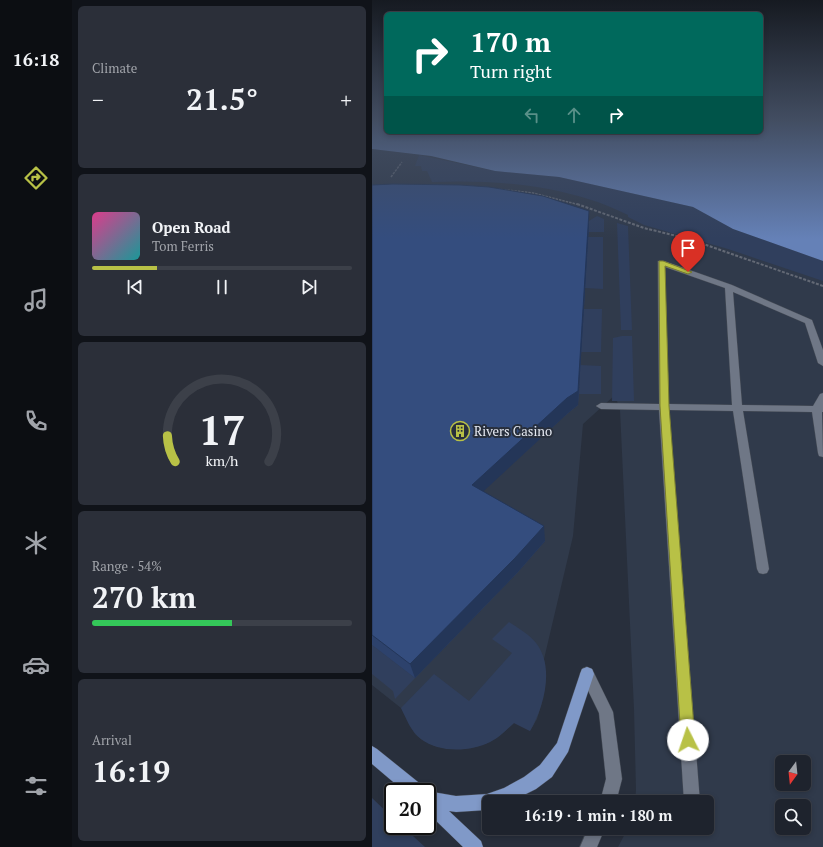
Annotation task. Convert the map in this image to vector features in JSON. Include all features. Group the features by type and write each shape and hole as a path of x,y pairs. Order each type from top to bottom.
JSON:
{"main road":[{"path":"436,801 456,804 487,802 507,795 530,783 546,771 563,748 587,674"},
{"path":"372,754 406,783"},
{"path":"436,809 475,847"}],"street":[{"path":"692,795 664,406 661,263 729,286 809,322 823,363"},
{"path":"729,286 738,407 763,569"},
{"path":"823,396 819,409 823,453"},
{"path":"601,406 819,409"},
{"path":"587,674 606,712 614,779 610,795"},
{"path":"588,847 594,835"}],"path":[{"path":"391,177 402,162"},
{"path":"497,188 556,197 644,228 689,239 823,286"}],"shaded area":[{"path":"372,160 446,160 495,171 559,177 693,207 733,229 823,261 823,847 618,847 624,835 714,835 714,795 636,795 634,709 620,410 615,395 583,424 573,536 544,659 546,676 541,706 537,719 530,731 514,723 490,742 464,749 448,749 435,746 422,740 415,734 401,708 372,685"},
{"path":"417,160 441,160 495,171 559,177 693,207 733,229 823,261 823,281 728,249 644,225 628,217 628,215 608,206 569,194 530,186 491,182 432,182 427,171 422,171 421,166 415,166"},
{"path":"446,160 823,160 823,261 733,229 693,207 559,177 495,171"},
{"path":"597,216 604,219 604,232 588,232 589,226 584,224"},
{"path":"617,223 628,226 632,330 621,330"},
{"path":"588,237 603,237 603,289 585,288"},
{"path":"584,309 602,309 601,352 581,352"},
{"path":"632,336 634,401 612,401 613,338"},
{"path":"580,365 601,366 601,394 579,394"},
{"path":"509,622 523,631 536,643 542,653 545,664 546,675 543,699 540,710 530,731 514,723 493,740 473,748 455,750 428,744 417,736 401,708 434,674 469,701 512,653 492,639"},
{"path":"372,645 415,678 395,699 393,691 372,674"},
{"path":"372,798 384,809 384,835 412,835 425,847 372,847"}],"building":[{"name":"Rivers Casino","path":"393,184 489,187 543,196 589,211 578,391 567,398 472,485 544,526 515,558 410,664 372,635 372,185"}],"place":[{"name":"Rivers Casino","path":"460,431"}],"route":[{"path":"688,272 661,263 664,406 688,740"}]}
